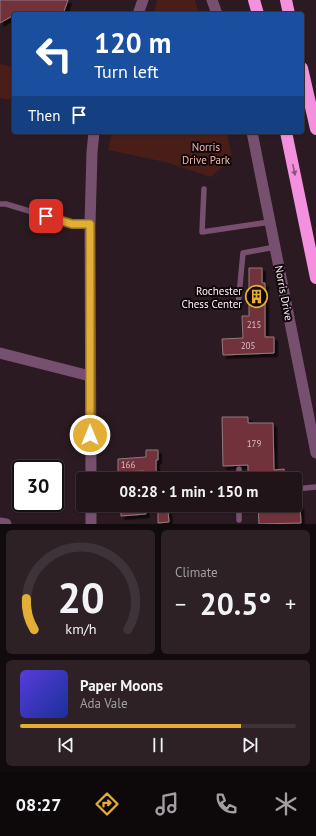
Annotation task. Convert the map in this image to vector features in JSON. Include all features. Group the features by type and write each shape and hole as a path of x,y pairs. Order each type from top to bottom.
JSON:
{"highway":[{"path":"254,0 257,12"},
{"path":"286,0 289,12"},
{"path":"304,77 316,129"},
{"path":"286,134 316,278"}],"street":[{"path":"139,12 144,0"},
{"path":"212,0 216,12"},
{"path":"91,472 90,224 94,134"},
{"name":"Norris Drive","path":"252,134 316,453"},
{"path":"0,353 90,376"},
{"path":"91,512 91,524"},
{"path":"0,522 6,524"}],"lane":[{"path":"204,189 202,232 270,222"},
{"path":"0,204 6,204 72,224 90,224"},
{"path":"238,306 242,253 275,247"},
{"path":"302,488 316,487"},
{"path":"239,512 240,520"}],"green space":[{"path":"157,0 195,0 198,12 154,12"},
{"path":"0,64 12,67 12,100 0,98"},
{"name":"Norris Drive Park","path":"112,134 227,134 232,158 211,177 165,162 108,150"}],"building":[{"path":"0,0 68,0 64,12 12,12 12,16 0,23"},
{"path":"249,268 262,268 262,283 265,283 265,337 274,337 274,353 223,355 222,339 243,338 242,316 249,316"},
{"path":"222,417 248,417 248,423 273,423 274,470 284,469 284,472 248,472 248,465 223,466"},
{"path":"146,450 158,450 156,472 118,472 118,459 146,457"},
{"path":"121,512 146,512 146,514 121,516"},
{"path":"158,512 168,512 169,522 158,523"},
{"path":"258,512 300,512 301,523 259,524"}],"place":[{"name":"Rochester Chess Center","path":"257,297"}],"route":[{"path":"46,216 72,224 90,224 90,435"}]}
